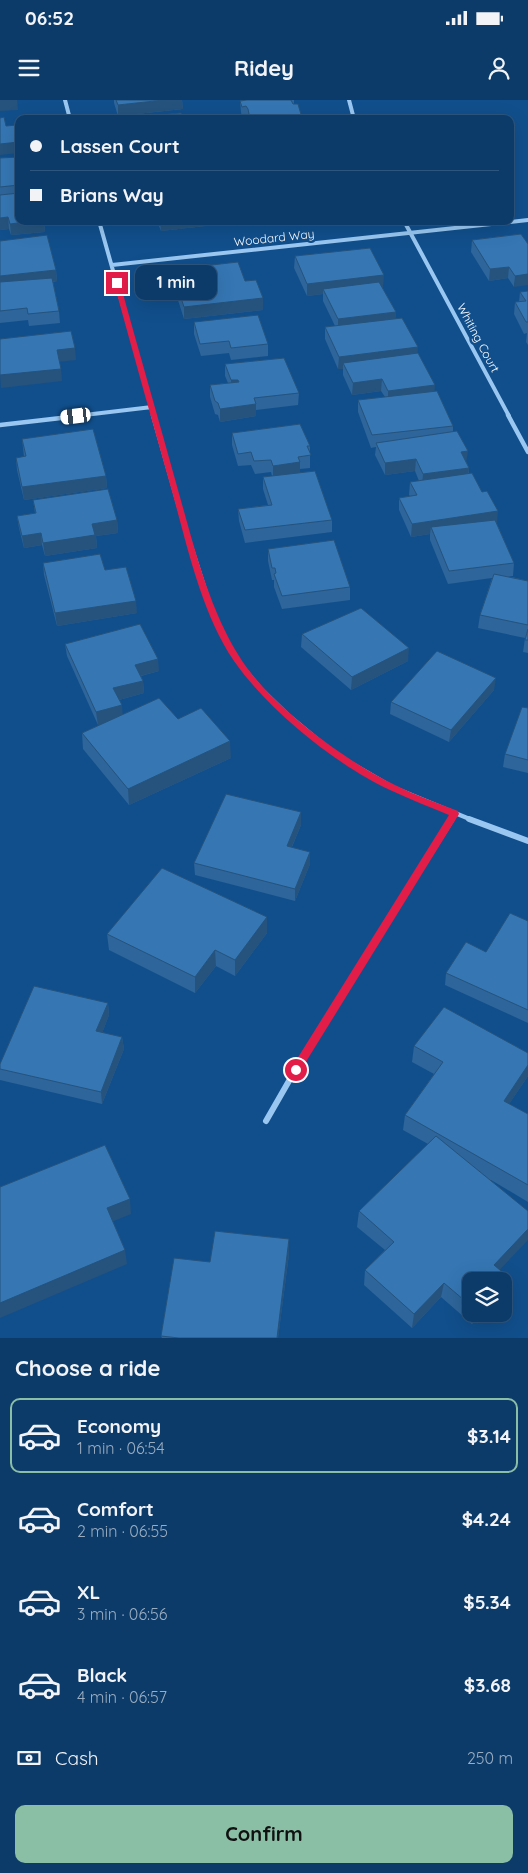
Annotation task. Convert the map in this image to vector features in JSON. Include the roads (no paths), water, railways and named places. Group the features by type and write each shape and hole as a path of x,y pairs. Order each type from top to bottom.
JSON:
{"street":[{"path":"65,100 69,115"},
{"path":"349,100 353,115"},
{"name":"Woodard Way","path":"514,222 528,220"},
{"path":"100,225 186,530 213,615 236,659 260,688 335,754 392,787 455,814 528,841"},
{"name":"Whiting Court","path":"406,225 528,452"},
{"name":"Woodard Way","path":"112,265 483,225"},
{"path":"0,425 152,407"},
{"path":"266,1121 306,1053 455,814"}]}
